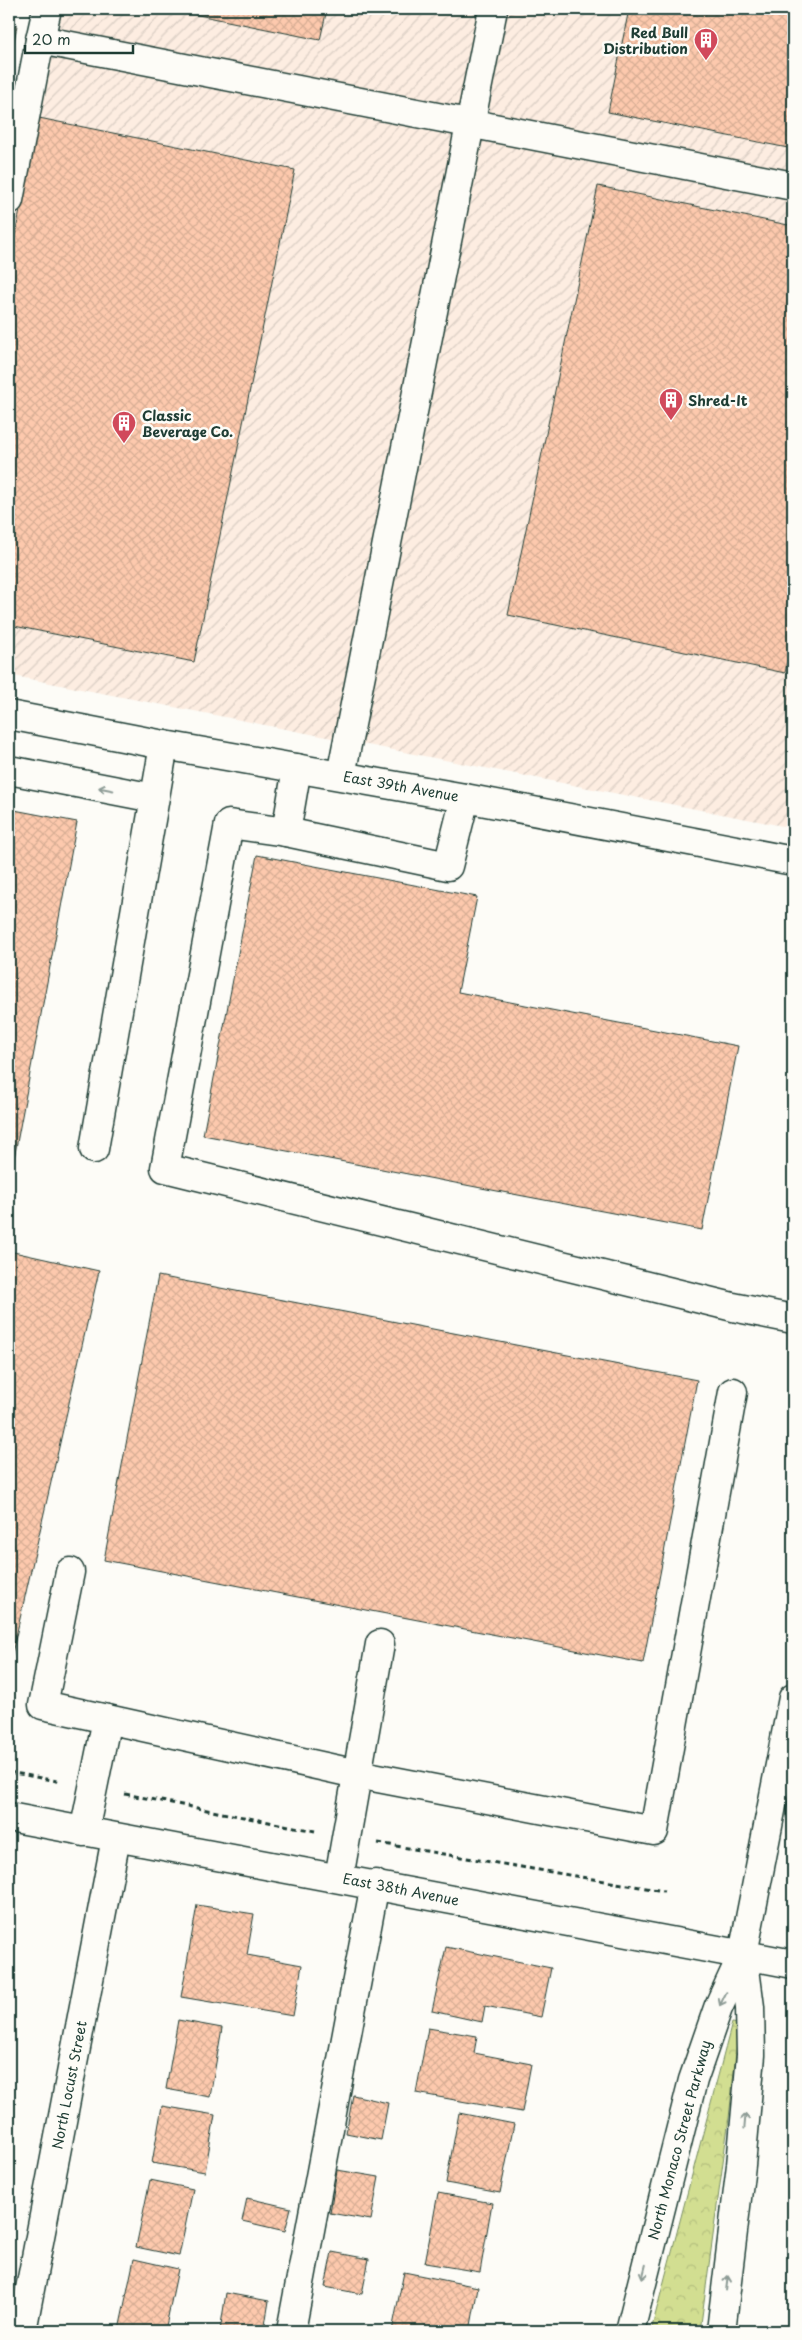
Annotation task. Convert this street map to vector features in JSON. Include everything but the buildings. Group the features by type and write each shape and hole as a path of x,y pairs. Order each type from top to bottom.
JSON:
{"street":[{"path":"9,200 47,9"},
{"path":"341,775 493,9"},
{"path":"40,40 793,186"},
{"name":"East 39th Avenue","path":"9,715 164,745 465,798 793,861"},
{"path":"94,1149 164,745"},
{"path":"286,832 297,768"},
{"path":"9,770 154,798"},
{"path":"465,798 448,866 286,832 229,824 166,1168 714,1302 793,1319"},
{"path":"70,1572 43,1705 358,1774 654,1831 733,1392"},
{"path":"339,1878 380,1644"},
{"name":"North Monaco Street Parkway","path":"630,2331 694,2080 718,2008 743,1954 793,1698"},
{"path":"84,1832 107,1719"},
{"name":"East 38th Avenue","path":"9,1817 375,1884 793,1964"},
{"name":"North Locust Street","path":"22,2331 116,1838"},
{"path":"291,2331 375,1884"},
{"name":"North Monaco Street Parkway","path":"720,2331 741,2165 751,2055 750,2007 743,1954"}],"shaded area":[{"path":"34,9 793,9 793,828 9,675 9,135"}],"green space":[{"path":"732,2023 739,2024 729,2118 700,2331 651,2331"}],"place":[{"name":"Red Bull Distribution","path":"706,61"},
{"name":"Shred-It","path":"671,421"},
{"name":"Classic Beverage Co.","path":"124,444"}]}
